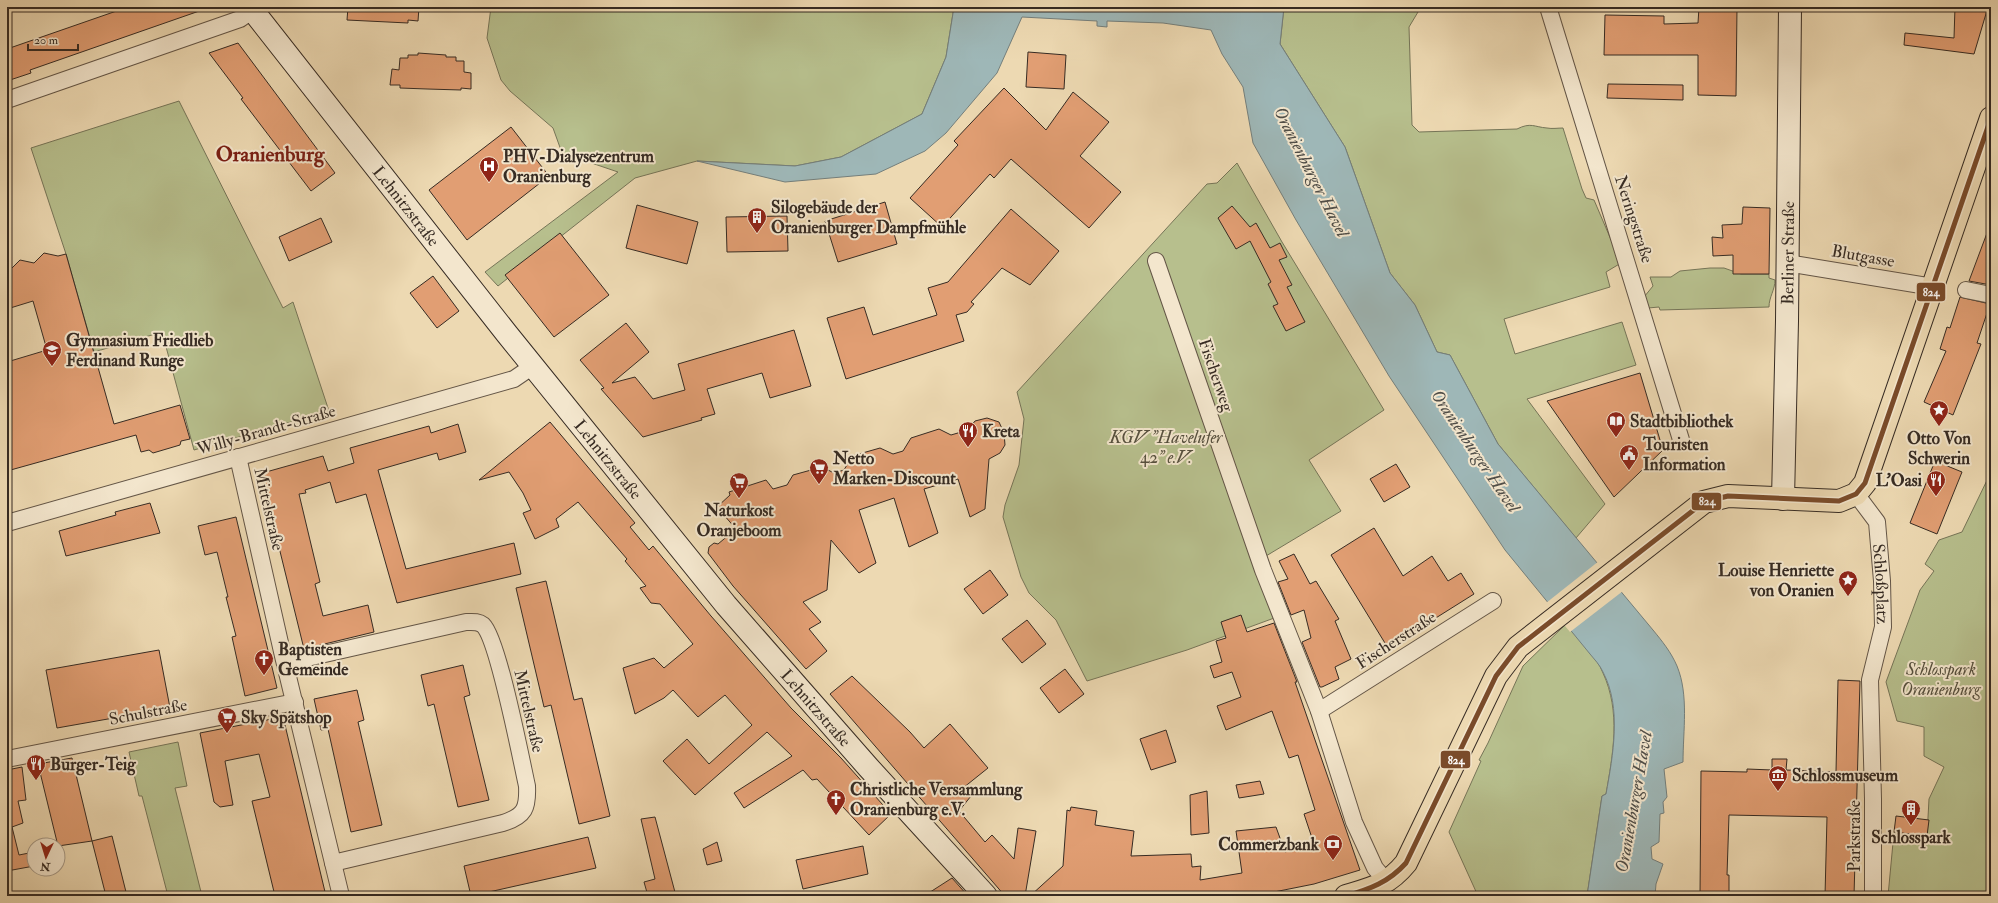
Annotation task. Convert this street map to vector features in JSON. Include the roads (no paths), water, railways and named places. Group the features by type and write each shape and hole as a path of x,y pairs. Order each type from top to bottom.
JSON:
{"main road":[{"name":"Berliner Straße","path":"1783,498 1790,7"},
{"name":"Lehnitzstraße","path":"251,9 533,366 726,605 868,767 986,896"},
{"path":"1346,896 1377,887 1387,882 1406,863 1496,676 1518,647 1704,502 1728,496 1839,501 1856,494 1865,483 1869,475 1991,118"}],"street":[{"name":"Neringstraße","path":"1548,7 1682,442"},
{"path":"7,100 240,19 251,9"},
{"name":"Fischerweg","path":"1156,262 1263,570 1320,711"},
{"name":"Blutgasse","path":"1787,263 1933,287"},
{"path":"1966,290 1991,295"},
{"name":"Willy-Brandt-Straße","path":"7,523 514,379 533,366"},
{"name":"Mittelstraße","path":"238,458 341,896"},
{"name":"Schloßplatz","path":"1856,494 1877,522 1882,581 1883,627 1870,680"},
{"name":"Fischerstraße","path":"1320,711 1493,601"},
{"name":"Mittelstraße","path":"285,663 466,622 477,622 483,625 495,647 527,786 528,800 524,812 516,819 503,823 333,863"},
{"name":"Parkstraße","path":"1870,680 1873,799 1873,896"},
{"name":"Schulstraße","path":"7,759 295,702"},
{"path":"1320,711 1354,822 1375,868 1387,882"}],"water":[{"name":"Oranienburger Havel","path":"954,7 1284,7 1280,44 1345,147 1390,273 1415,305 1437,352 1450,355 1498,444 1656,634 1675,661 1681,677 1684,701 1683,762 1664,769 1667,797 1663,802 1664,813 1660,814 1659,842 1651,847 1652,859 1663,864 1656,884 1655,896 1587,896 1602,796 1606,794 1613,748 1614,716 1609,686 1603,672 1597,662 1505,550 1389,376 1296,220 1253,143 1243,87 1222,54 1211,30 1163,23 1107,21 1107,27 1097,26 1097,21 1022,17 997,73 946,133 925,151 876,174 785,182 697,161 795,166 841,157 922,114 946,57"}],"place":[{"name":"PHV-Dialysezentrum Oranienburg","path":"489,183"},
{"name":"Silogebäude der Oranienburger Dampfmühle","path":"757,234"},
{"name":"Gymnasium Friedlieb Ferdinand Runge","path":"52,367"},
{"name":"Otto Von Schwerin","path":"1939,427"},
{"name":"Stadtbibliothek","path":"1616,438"},
{"name":"Kreta","path":"968,448"},
{"name":"Touristen Information","path":"1629,471"},
{"name":"Netto Marken-Discount","path":"819,485"},
{"name":"L'Oasi","path":"1936,497"},
{"name":"Naturkost Oranjeboom","path":"739,499"},
{"name":"Louise Henriette von Oranien","path":"1848,597"},
{"name":"Baptisten Gemeinde","path":"264,676"},
{"name":"Sky Spätshop","path":"227,734"},
{"name":"Burger-Teig","path":"36,781"},
{"name":"Schlossmuseum","path":"1778,792"},
{"name":"Christliche Versammlung Oranienburg e.V.","path":"836,816"},
{"name":"Schlosspark","path":"1911,826"},
{"name":"Commerzbank","path":"1333,861"}],"district":[{"name":"Oranienburg","path":"270,154"}],"park label":[{"name":"KGV \"Havelufer 42\" e.V.","path":"1166,447"},
{"name":"Schlosspark Oranienburg","path":"1941,679"}]}
